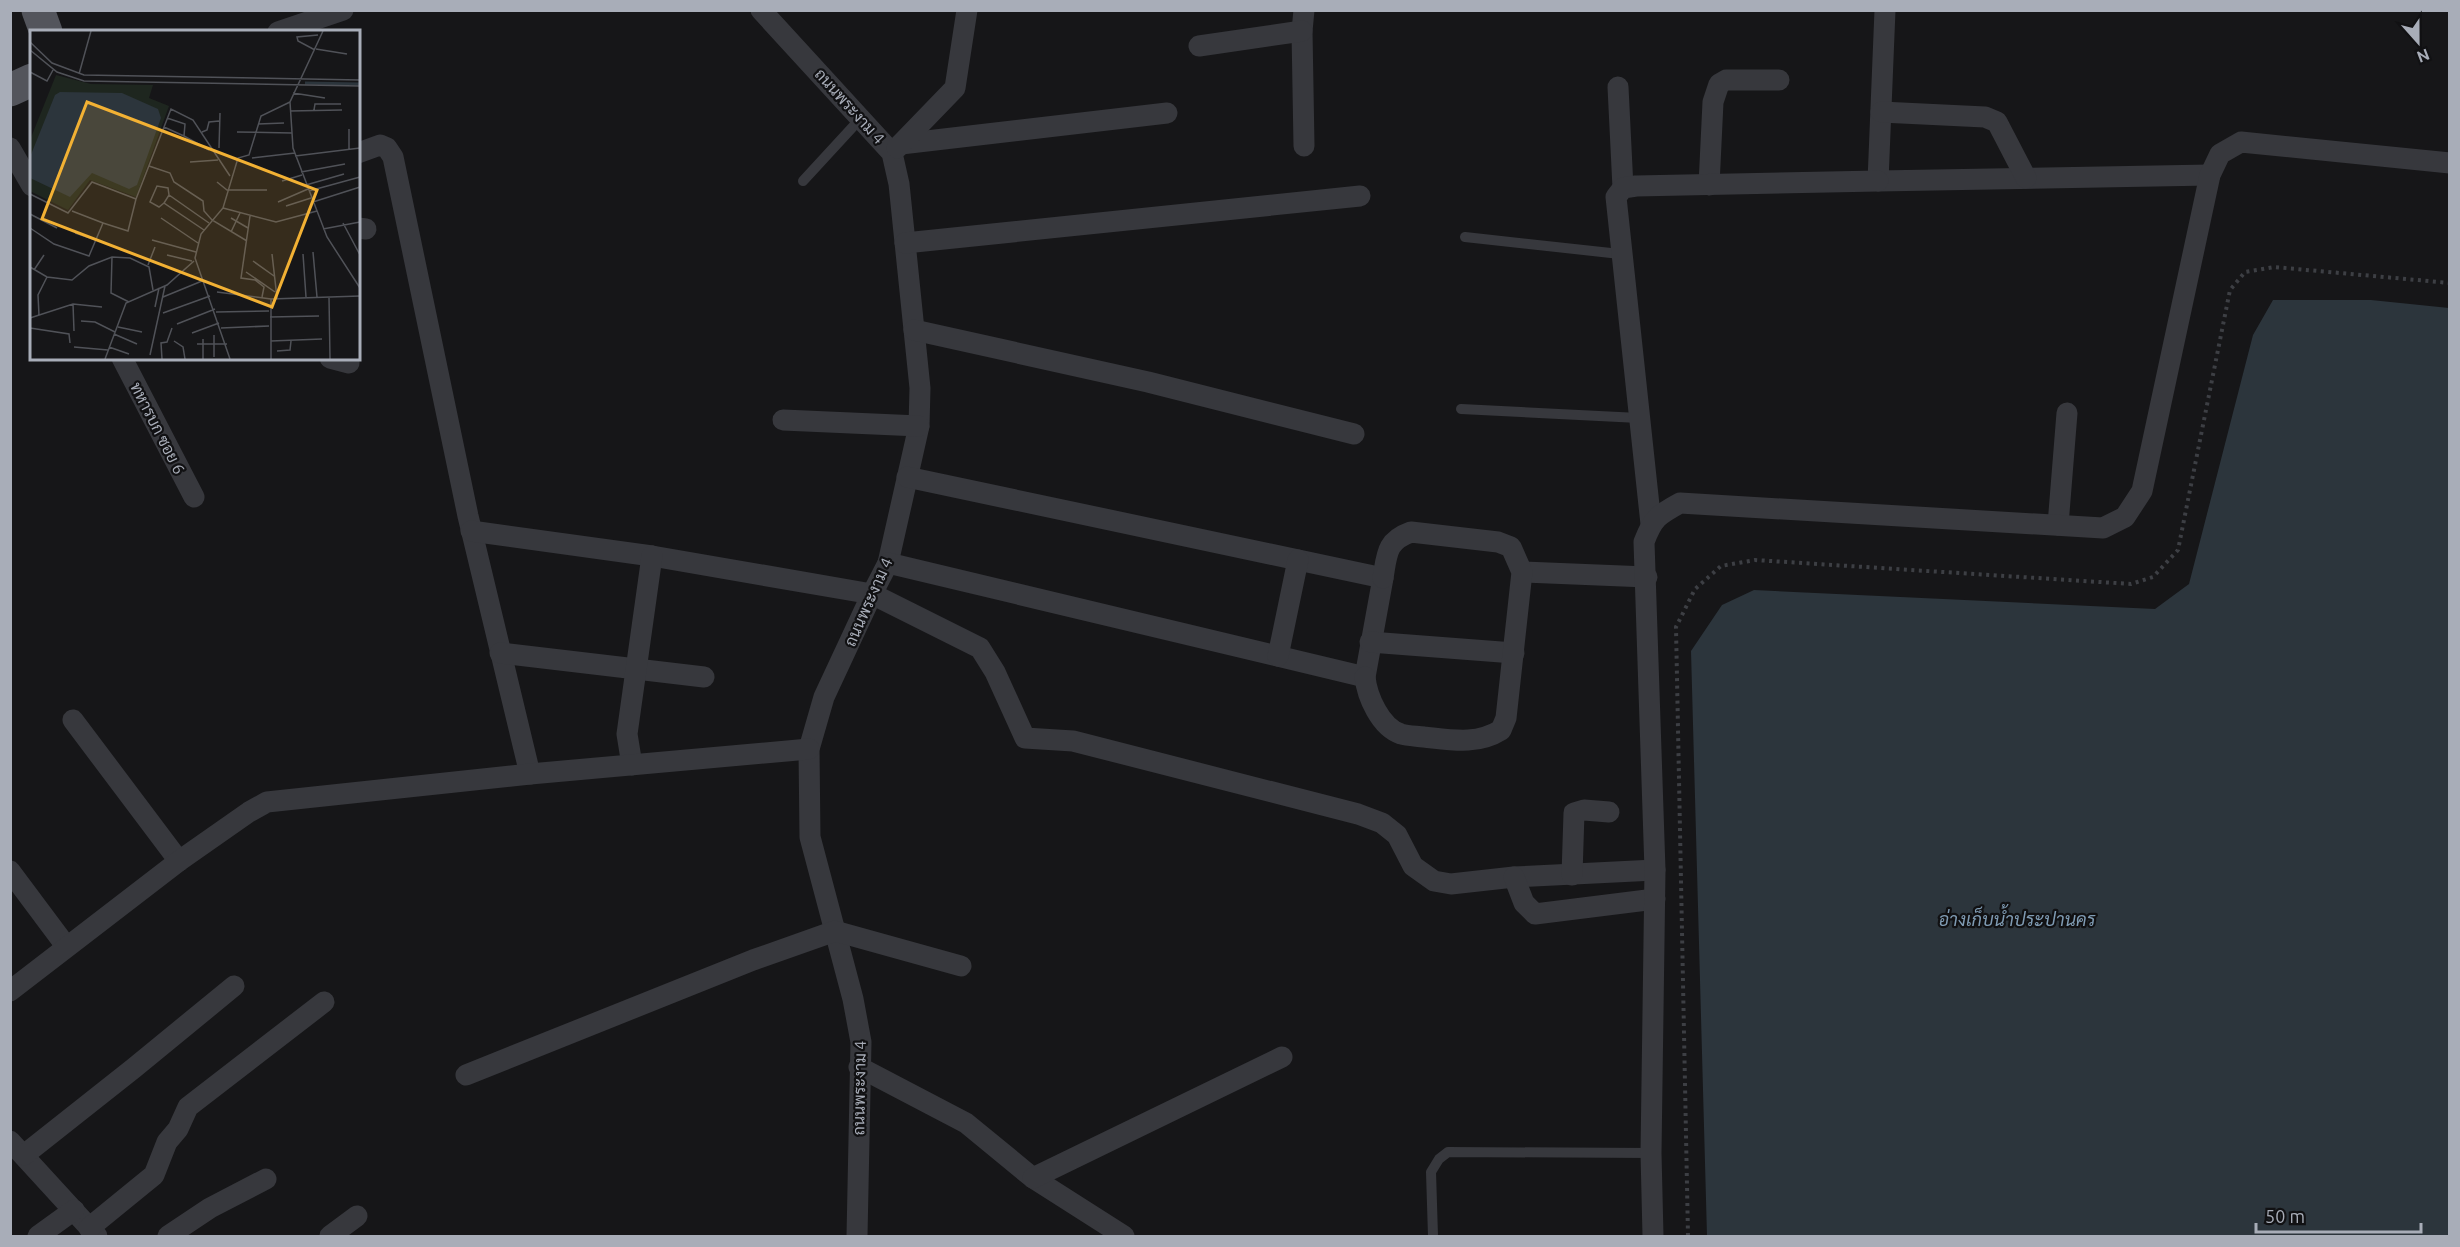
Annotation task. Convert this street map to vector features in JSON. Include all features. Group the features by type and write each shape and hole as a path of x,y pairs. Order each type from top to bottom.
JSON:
{"main road":[{"path":"38,10 45,30"},
{"path":"10,90 30,81"}],"street":[{"path":"284,30 343,10"},
{"name":"ถนนพระงาม 4","path":"761,10 861,118 897,148 920,388 919,426 888,563 824,697 809,749 810,837 853,999 861,1042 857,1236"},
{"path":"897,148 955,88 967,10"},
{"path":"1878,181 1885,10"},
{"path":"1199,46 1303,21 1304,146"},
{"path":"1709,184 1713,102 1719,84 1726,80 1779,80"},
{"path":"1618,87 1623,188 1616,197 1620,254 1651,524"},
{"path":"897,148 1167,112"},
{"path":"1881,112 1985,117 1997,122 2026,178"},
{"path":"1653,1236 1651,1153 1655,870 1647,577 1644,542 1651,524 1657,516 1680,503 2103,528 2125,517 2142,490 2210,175 2220,154 2241,142 2450,163"},
{"path":"360,152 380,145 387,148 393,158 471,531 530,774"},
{"path":"18,151 30,181"},
{"path":"1623,188 1709,184 2210,175"},
{"path":"905,243 1360,196"},
{"path":"914,330 1148,382 1354,435"},
{"name":"ทหารบก ซอย 6","path":"124,360 194,497"},
{"path":"2058,525 2067,413"},
{"path":"783,420 919,426"},
{"path":"907,477 1383,578"},
{"path":"471,531 652,556 872,594 980,648 1025,738 1073,741 1358,814 1382,823 1397,836 1413,866 1434,881 1451,884 1514,877 1655,870"},
{"path":"1411,532 1498,542 1511,547 1522,572 1514,653 1504,724 1501,730 1479,740 1463,741 1400,734 1386,723 1371,700 1365,677 1388,549 1398,537 1411,532"},
{"path":"632,765 627,734 652,556"},
{"path":"1278,656 1298,560"},
{"path":"888,563 1365,677"},
{"path":"1522,572 1647,577"},
{"path":"1370,642 1514,653"},
{"path":"500,653 704,677"},
{"path":"73,720 179,861"},
{"path":"10,991 179,861 267,802 530,774 809,749"},
{"path":"1572,875 1575,813 1584,810 1609,812"},
{"path":"10,871 66,946"},
{"path":"1514,877 1524,903 1535,914 1655,899"},
{"path":"466,1075 753,960 835,930 961,966"},
{"path":"234,986 17,1148 93,1232 154,1175 167,1142 178,1129 188,1107 324,1002"},
{"path":"1033,1178 1282,1057"},
{"path":"859,1067 966,1123 1033,1178 1125,1236"},
{"path":"168,1236 210,1208 266,1179"},
{"path":"38,1236 74,1210"},
{"path":"330,1236 357,1216"}],"lane":[{"path":"803,181 861,118"},
{"path":"1465,237 1620,254"},
{"path":"1461,409 1639,418"},
{"path":"1433,1236 1431,1172 1439,1159 1448,1152 1651,1153"}],"path":[{"path":"1688,1236 1676,627 1695,589 1721,566 1755,560 2131,584 2153,577 2178,550 2230,290 2245,272 2274,267 2450,283"}],"water":[{"name":"อ่างเก็บน้ำประปานคร","path":"2273,300 2371,300 2449,308 2449,1236 1707,1236 1691,651 1722,605 1754,590 2155,609 2189,584 2253,335"}]}
